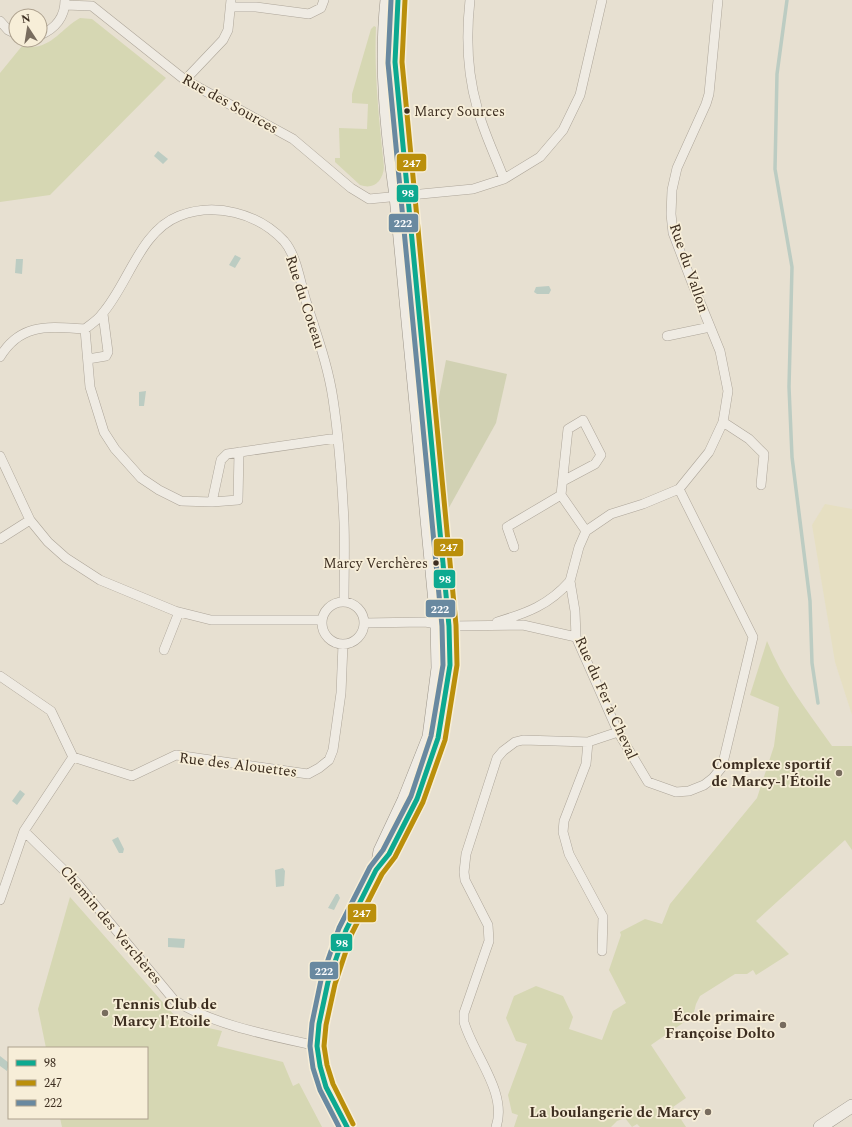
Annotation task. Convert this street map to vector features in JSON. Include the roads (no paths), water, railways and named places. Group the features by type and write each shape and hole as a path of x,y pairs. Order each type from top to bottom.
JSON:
{"main road":[{"path":"387,0 384,61 390,155 401,195"},
{"path":"347,1127 326,1087 317,1046 319,1024 328,982 346,930 376,870 380,850 404,800 429,737 443,624 401,195 395,62 398,0"},
{"path":"820,1127 852,1106"}],"street":[{"path":"185,80 223,40 228,30 231,3 309,14 321,8 324,0"},
{"path":"470,0 467,26 469,70 477,108 504,179"},
{"path":"401,195 473,189 504,179 540,157 563,130 580,95 602,0"},
{"name":"Rue du Vallon","path":"586,531 611,514 644,504 679,489 709,452 723,422 728,391 720,351 674,233 671,214 672,190 677,168 706,104 709,94 718,0"},
{"name":"Rue des Sources","path":"48,31 56,25 62,16 65,2 92,6 185,80 292,139 351,188 369,199 388,198 401,195"},
{"path":"0,21 8,30"},
{"name":"Rue du Coteau","path":"85,329 102,314 147,243 162,226 179,216 200,210 222,210 246,215 266,225 285,242 294,260 326,367 333,398 344,523 344,602"},
{"path":"88,359 106,356 108,352 102,314"},
{"path":"0,357 16,340 30,330 46,326 85,329 90,387 104,432 128,465 141,478 159,490 181,501 212,502 238,500 239,452"},
{"name":"Rue du Vallon","path":"667,336 710,327"},
{"path":"486,625 513,617 542,605 558,595 570,581 579,547 586,531 561,495 568,429 583,420 601,455 596,464 563,481"},
{"path":"723,422 749,438 764,454 761,484"},
{"path":"212,502 221,460 227,454 337,438"},
{"path":"0,456 30,520 48,542 66,558 95,577 179,612 211,620 322,620"},
{"name":"Rue du Fer à Cheval","path":"570,581 575,611 576,637 618,732 648,782 660,788 676,792 689,791 704,785 713,778 722,767 753,637 679,489"},
{"path":"514,547 508,527 561,495"},
{"path":"0,539 30,520"},
{"path":"344,602 357,607 362,613 364,622 358,637 342,644 326,636 323,630 322,620 330,605 344,602"},
{"path":"164,650 179,612"},
{"path":"364,622 523,625 576,637"},
{"name":"Rue des Alouettes","path":"73,757 132,776 176,755 308,774 319,768 328,760 333,750 341,693 342,644"},
{"path":"0,676 51,711 73,757 24,830 0,900"},
{"path":"496,1127 499,1119 499,1108 496,1095 464,1022 464,1013 489,941 490,933 488,925 465,880 465,858 497,758 502,751 515,742 523,740 588,742 618,732"},
{"path":"588,742 586,764 564,821 563,832 569,854 603,917 602,951"},
{"name":"Chemin des Verchères","path":"24,830 77,883 174,1000 191,1012 266,1035 317,1046"}],"waterway":[{"path":"787,0 777,74 775,169 792,267 789,387 792,457 810,601 812,663 818,703"}],"place":[{"name":"Marcy Sources","path":"407,111"},
{"name":"Marcy Verchères","path":"436,563"},
{"name":"Complexe sportif de Marcy-l'Étoile","path":"839,773"},
{"name":"Tennis Club de Marcy l'Etoile","path":"105,1013"},
{"name":"École primaire Françoise Dolto","path":"783,1025"},
{"name":"La boulangerie de Marcy","path":"708,1112"}]}
